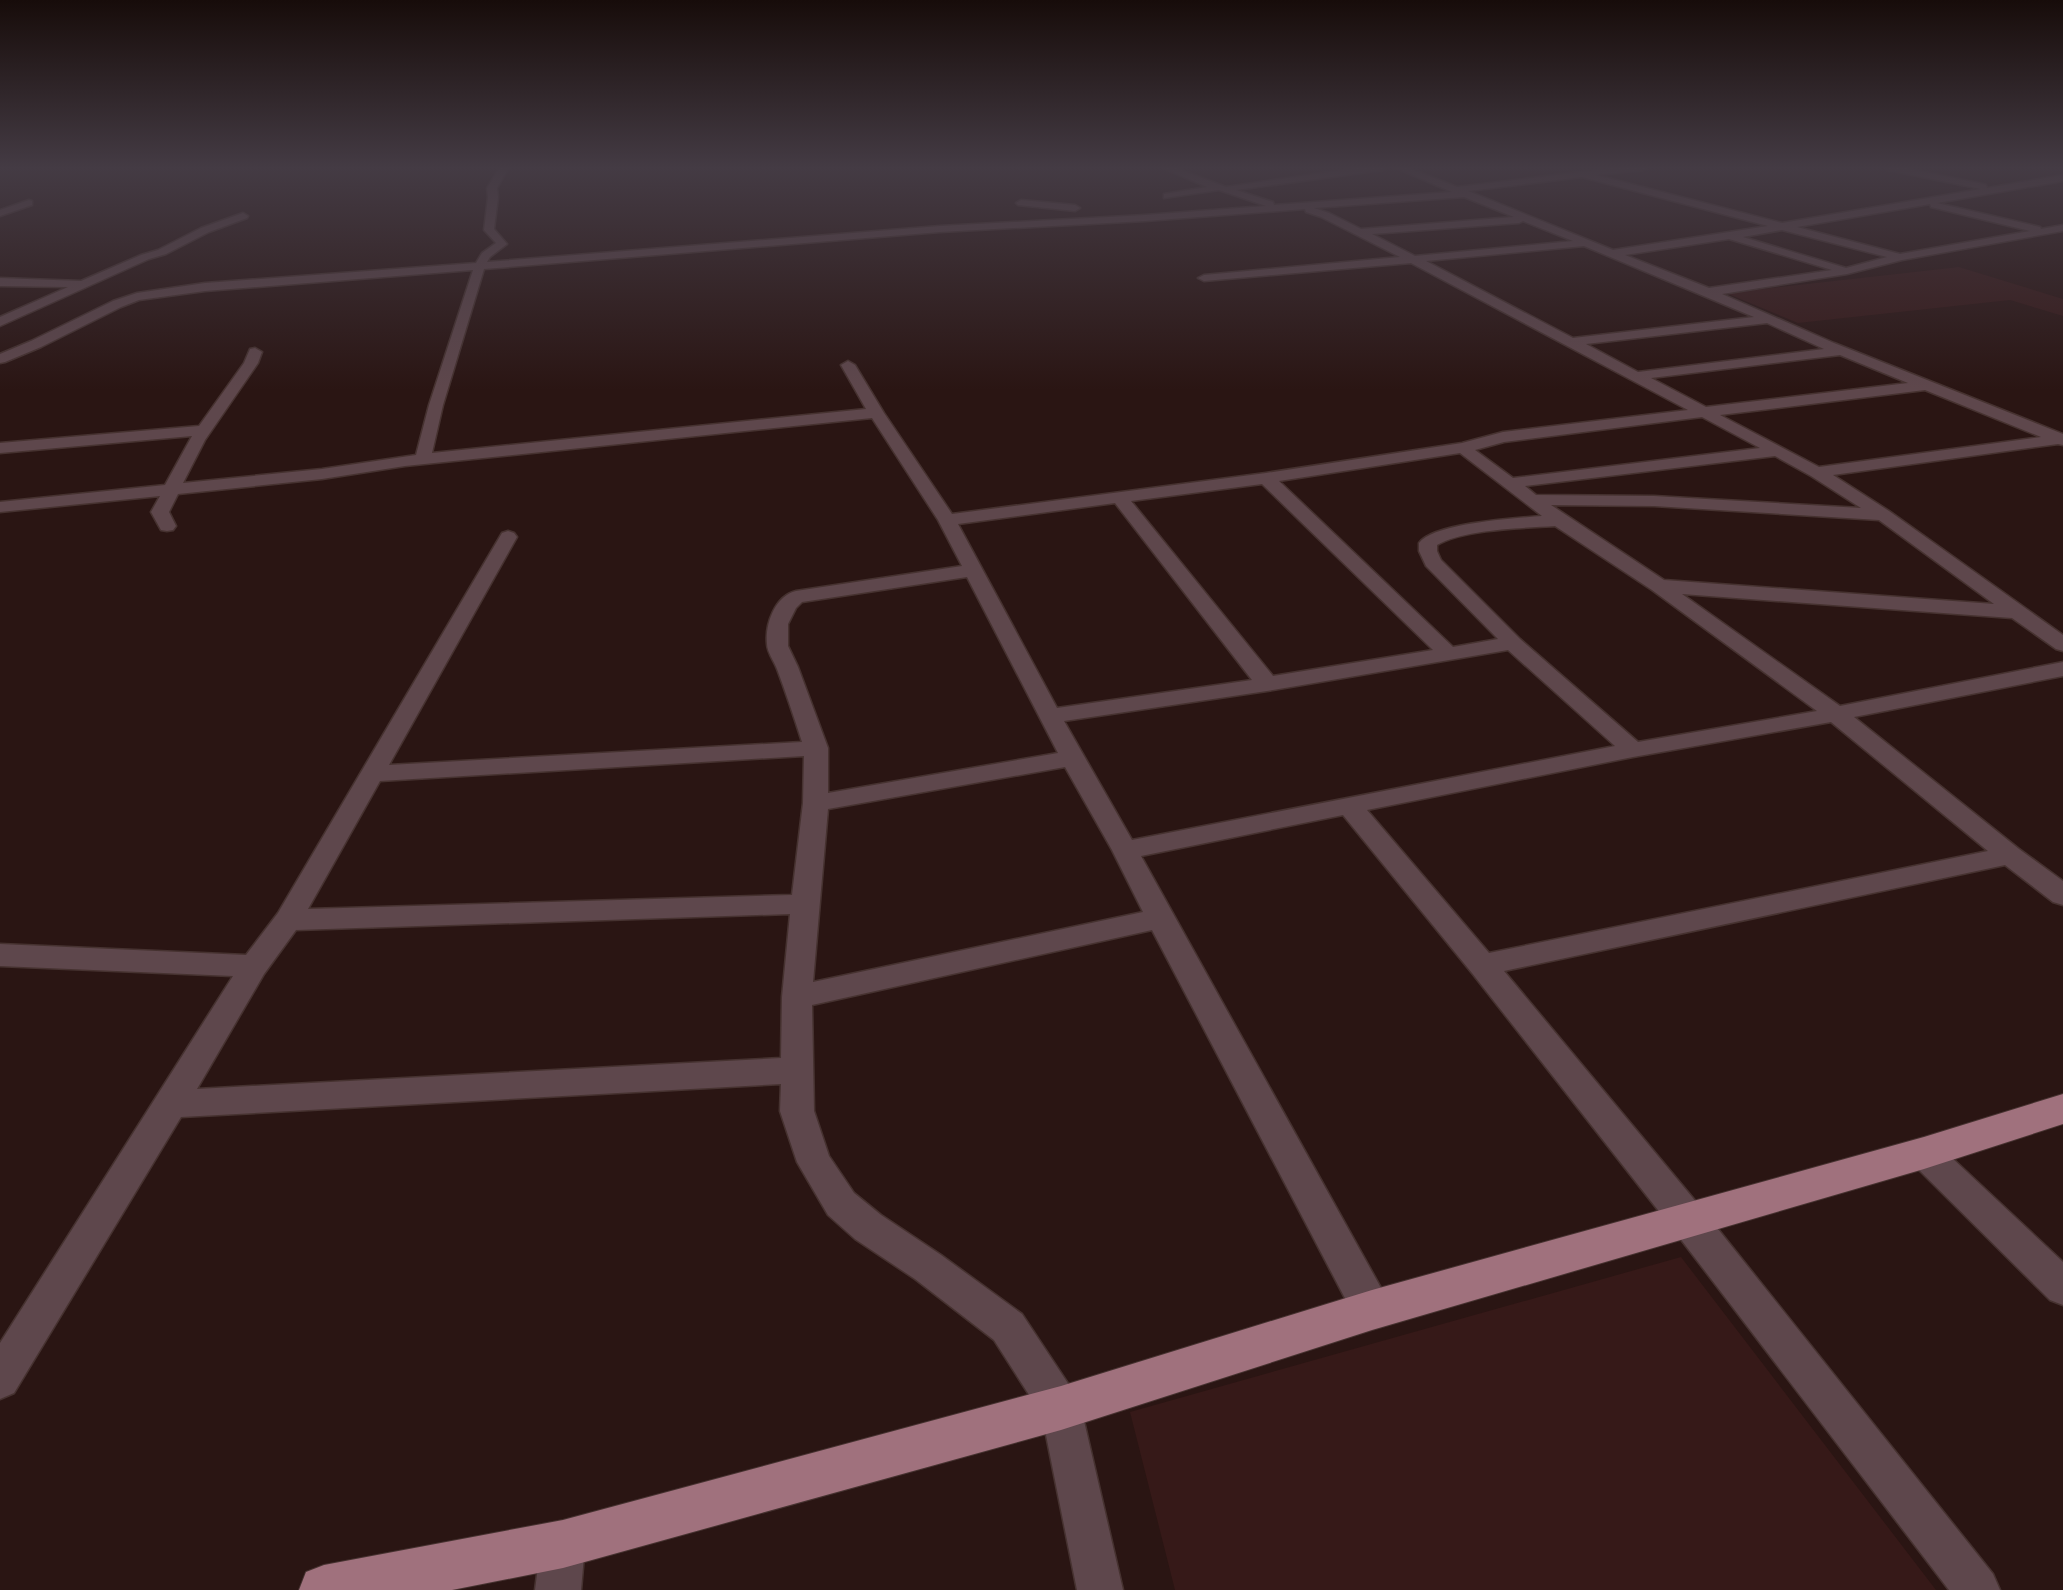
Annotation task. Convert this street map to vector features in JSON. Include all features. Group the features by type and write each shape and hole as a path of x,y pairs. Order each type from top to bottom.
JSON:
{"main road":[{"path":"324,1590 563,1544 1061,1408 1372,1310 1924,1153 2063,1109"}],"street":[{"path":"0,322 183,241"},
{"path":"423,459 436,405 480,265 486,255 502,244 499,241"},
{"path":"0,360 116,304 137,298 205,287 811,241"},
{"path":"1377,241 1817,472 1883,515 2063,645"},
{"path":"1579,241 1614,253 1841,350 2062,439"},
{"path":"1614,253 1693,241"},
{"path":"1746,241 1847,271"},
{"path":"1839,241 1901,257"},
{"path":"1708,292 1847,271 1901,257 1989,241"},
{"path":"1204,278 1584,243"},
{"path":"0,282 84,284"},
{"path":"1571,342 1771,320"},
{"path":"1636,376 1841,350"},
{"path":"167,526 160,512 198,440 251,363 255,352"},
{"path":"848,365 876,413 947,520 1072,758 1125,850 1372,1310"},
{"path":"947,520 1266,478 1463,448 1503,437 1926,385"},
{"path":"4,514 35,504 322,474 423,459 876,413"},
{"path":"0,448 205,430"},
{"path":"1817,472 2062,439"},
{"path":"1463,448 1559,520 1659,586 1836,714 2010,855 2063,895"},
{"path":"1511,483 1778,451"},
{"path":"1266,478 1449,654"},
{"path":"1119,497 1267,684"},
{"path":"1532,500 1654,501 1883,515"},
{"path":"1559,520 1458,532 1431,540 1428,543 1428,550 1433,562 1513,643 1633,750"},
{"path":"0,1379 171,1104 254,966 288,920 508,537"},
{"path":"974,570 796,597 787,606 778,624 777,646 787,667 816,748 816,803 797,997 797,1111 814,1162 841,1204 868,1227 928,1267 1008,1327 1061,1408 1100,1590"},
{"path":"1659,586 2017,612"},
{"path":"1051,716 1267,684 1513,643"},
{"path":"1125,850 1633,750 1836,714 2063,669"},
{"path":"372,774 816,748"},
{"path":"816,803 1072,758"},
{"path":"1350,806 1482,965 1689,1221 1976,1590"},
{"path":"1482,965 2010,855"},
{"path":"288,920 805,904"},
{"path":"797,997 1160,918"},
{"path":"0,955 254,966"},
{"path":"171,1104 797,1070"},
{"path":"1924,1153 2063,1287"},
{"path":"558,1590 563,1544"}],"shaded area":[{"path":"1959,267 2063,299 2063,316 2010,300 1798,323 1726,293"},
{"path":"1681,1257 1936,1590 1175,1590 1130,1412"}]}
